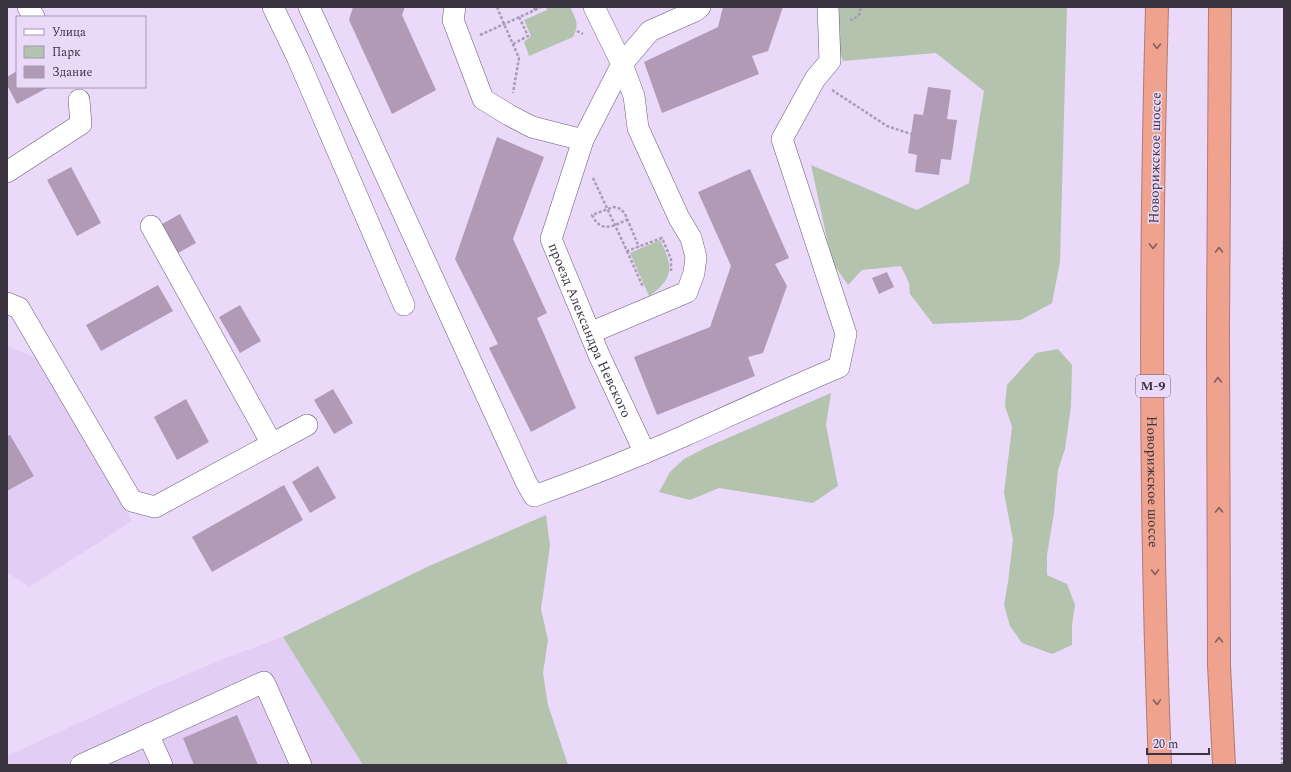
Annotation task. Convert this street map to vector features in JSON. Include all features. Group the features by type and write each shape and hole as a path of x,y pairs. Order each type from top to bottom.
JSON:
{"highway":[{"name":"Новорижское шоссе","path":"1157,7 1152,332 1156,657 1160,765"},
{"path":"1220,7 1218,323 1219,666 1224,765"}],"street":[{"path":"28,7 33,16"},
{"path":"273,7 298,59 404,305"},
{"path":"309,7 526,482 534,496 582,479 645,453 839,367 846,334 782,138 815,79 830,61 828,7"},
{"path":"455,7 453,20 483,99 532,127 583,140"},
{"path":"590,333 687,292 694,273 696,257 691,238 679,218 638,128 634,96 622,64 594,7"},
{"name":"проезд Александра Невского","path":"645,453 590,333 551,239 583,140 622,64 650,31 695,11 700,7"},
{"path":"7,172 81,124 79,100"},
{"path":"151,226 272,444"},
{"path":"7,303 19,308 132,500 155,507 307,425"},
{"path":"1219,666 1231,765"},
{"path":"81,765 264,682 301,765"},
{"path":"148,734 162,765"}],"path":[{"path":"497,7 519,58 509,115"},
{"path":"462,44 519,17 534,8 541,7"},
{"path":"513,44 528,36 519,17"},
{"path":"815,79 887,126 910,134"},
{"path":"575,166 591,173 645,292"},
{"path":"628,220 607,227 601,226 595,221 592,215 614,207 622,209 628,220 640,247"},
{"path":"627,251 662,238 672,259 671,277"},
{"path":"1282,765 1284,240"}],"shaded area":[{"path":"7,346 45,362 132,521 29,587 7,572"},
{"path":"283,637 363,765 7,765 7,756 157,687 228,657"}],"green space":[{"path":"546,7 570,7 577,25 575,33 573,37 529,56 524,42 531,36 524,20 547,10"},
{"path":"832,7 1067,7 1060,262 1052,303 1021,320 933,324 910,294 909,283 901,266 862,270 848,285 832,262 811,165 917,210 969,183 984,91 936,53 843,61 829,18"},
{"path":"660,240 667,257 669,271 664,283 649,296 630,253"},
{"path":"1058,349 1072,365 1071,406 1065,449 1058,470 1054,513 1047,555 1047,575 1067,584 1075,605 1072,625 1072,645 1052,654 1022,643 1010,626 1004,605 1013,540 1004,493 1012,427 1005,406 1007,385 1036,353"},
{"path":"831,393 826,425 838,486 813,503 719,488 690,500 659,492 670,472 684,459 705,448"},
{"path":"546,515 550,546 541,609 548,640 543,673 548,705 568,765 363,765 283,637 429,566"}],"building":[{"path":"353,7 405,7 402,15 436,90 392,114 349,20"},
{"path":"723,7 783,7 768,51 752,56 759,74 662,113 644,62 718,27"},
{"path":"16,72 16,88 47,88 17,104 7,85 7,77"},
{"path":"928,87 951,90 947,119 957,120 951,160 941,159 939,175 915,172 917,155 908,153 914,114 923,115"},
{"path":"497,137 544,157 513,239 547,313 537,318 576,408 531,432 489,348 498,344 455,259"},
{"path":"71,167 101,223 77,236 47,180"},
{"path":"750,169 789,258 775,264 787,286 763,353 748,357 755,376 657,415 634,357 710,327 731,266 698,192"},
{"path":"180,214 196,243 178,253 162,224"},
{"path":"887,272 894,287 879,294 872,278"},
{"path":"158,285 173,311 101,351 86,325"},
{"path":"240,305 261,341 240,353 219,317"},
{"path":"333,389 353,423 334,434 314,400"},
{"path":"186,399 209,442 177,460 154,417"},
{"path":"10,435 34,476 7,491 7,436"},
{"path":"318,466 336,498 310,513 292,482"},
{"path":"284,485 303,520 212,572 192,537"},
{"path":"237,715 258,765 194,765 183,738"}]}
